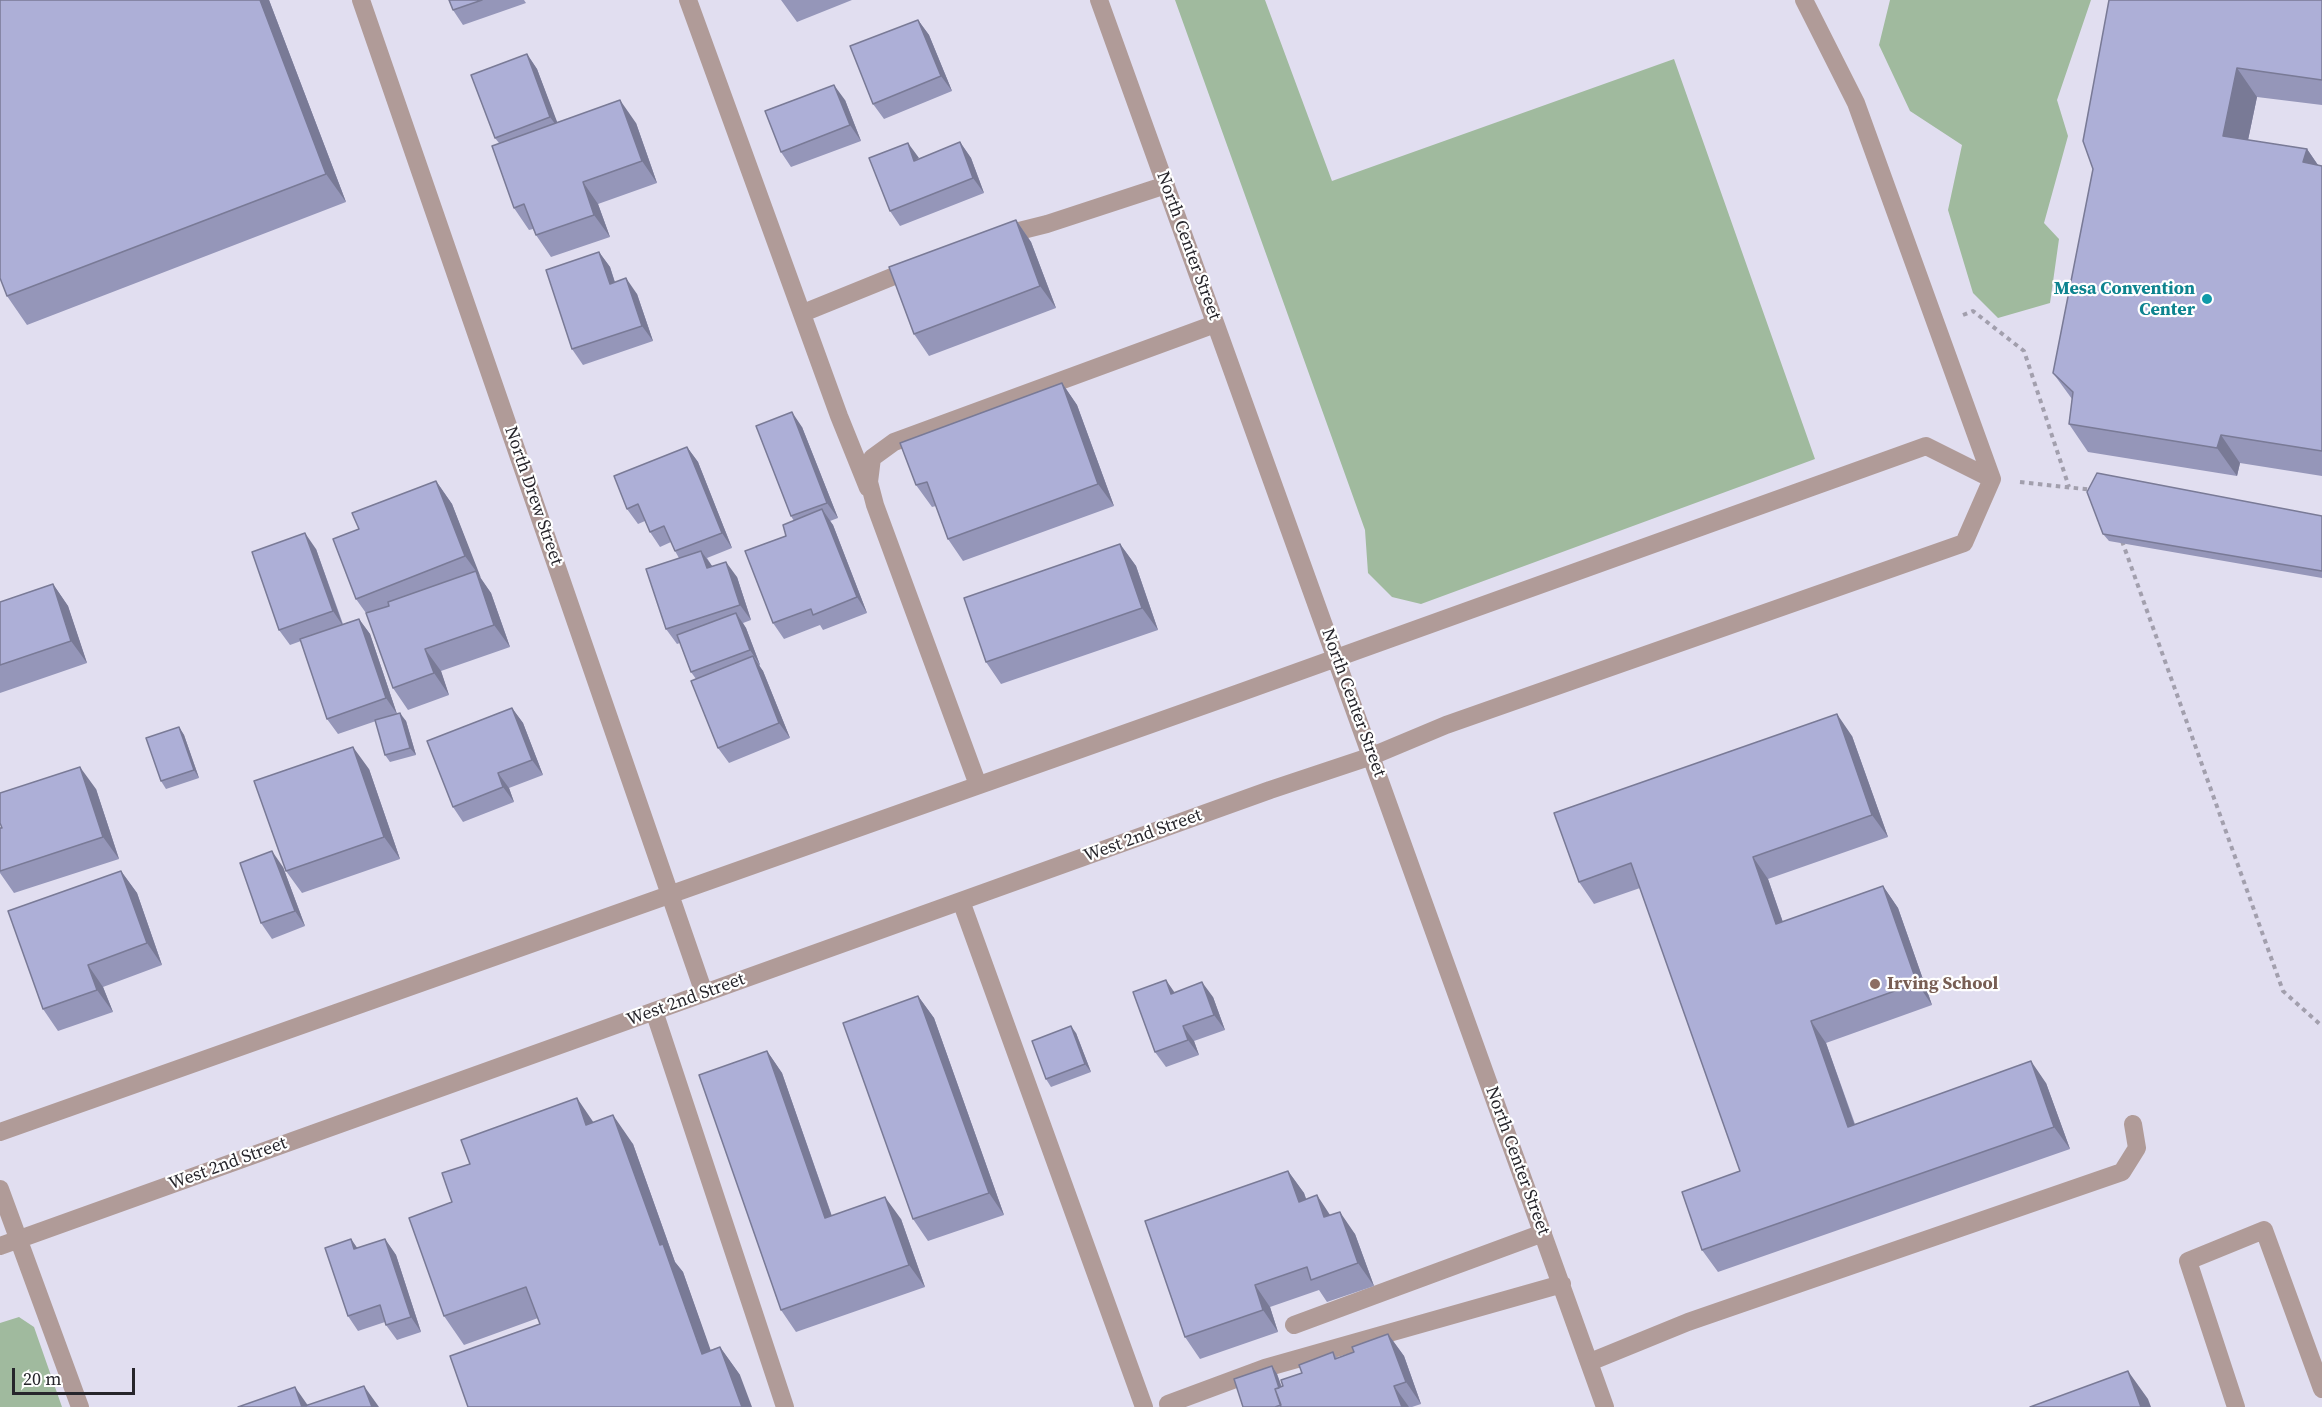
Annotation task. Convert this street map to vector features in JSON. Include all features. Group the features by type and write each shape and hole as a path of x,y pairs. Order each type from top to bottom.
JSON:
{"street":[{"name":"North Drew Street","path":"361,0 704,993"},
{"path":"688,0 839,416 875,505 978,785"},
{"name":"North Center Street","path":"1100,0 1605,1407"},
{"path":"1804,0 1856,103 1992,479"},
{"path":"983,240 1047,224 1166,185"},
{"path":"803,314 930,261"},
{"path":"875,505 869,482 872,458 894,442 1215,324"},
{"path":"0,1132 1926,446 1992,479"},
{"name":"West 2nd Street","path":"0,1246 1259,794 1372,756 1446,724 1964,543 1992,479"},
{"path":"961,901 1144,1407"},
{"path":"654,1011 785,1407"},
{"path":"1590,1362 1688,1322 2122,1172 2137,1148 2133,1124"},
{"path":"0,1189 80,1407"},
{"path":"2236,1407 2188,1261 2264,1230 2322,1389"},
{"path":"1294,1326 1543,1233"},
{"path":"1168,1404 1265,1368 1562,1284"}],"path":[{"path":"1937,325 1973,312 2024,351 2069,487"},
{"path":"1992,479 2104,491"},
{"path":"2120,535 2283,991 2322,1026"}],"green space":[{"path":"1175,0 1265,0 1332,181 1674,59 1815,459 1421,604 1392,597 1368,573 1365,530"},
{"path":"1890,0 2091,0 2057,100 2068,136 2044,223 2059,239 2050,303 1998,318 1973,293 1948,210 1962,145 1910,111 1879,45"},
{"path":"19,1317 34,1327 62,1407 0,1407 0,1323"}],"building":[{"path":"0,0 260,0 326,174 7,296 0,278"},
{"path":"449,0 482,0 453,10"},
{"name":"Mesa Convention Center","path":"2109,0 2322,0 2322,80 2237,68 2223,136 2307,149 2303,162 2322,166 2322,451 2221,435 2217,448 2069,424 2073,392 2053,373 2093,169 2083,141"},
{"path":"918,20 941,76 873,104 850,46"},
{"path":"527,54 550,117 495,138 471,75"},
{"path":"834,85 850,125 781,152 765,111"},
{"path":"620,100 642,161 583,182 594,215 536,235 524,204 514,208 492,146"},
{"path":"960,142 973,178 890,211 869,158 908,143 914,161"},
{"path":"1016,220 1040,286 914,334 889,267"},
{"path":"599,252 610,284 626,278 642,326 572,349 546,270"},
{"path":"1062,383 1098,484 948,539 927,482 916,485 900,443"},
{"path":"792,412 827,503 791,516 756,426"},
{"path":"687,447 722,533 675,551 664,526 650,532 638,504 627,509 614,476"},
{"path":"2097,473 2322,516 2322,571 2103,534 2087,492"},
{"path":"436,481 465,556 356,599 333,539 359,529 352,513"},
{"path":"822,509 857,597 813,615 811,609 773,623 745,551 786,536 783,525"},
{"path":"305,533 333,611 279,630 252,552"},
{"path":"1120,544 1142,608 986,662 964,598"},
{"path":"701,551 707,568 726,562 740,605 666,629 646,569"},
{"path":"476,571 494,625 425,649 434,673 393,688 366,613 389,606 388,602"},
{"path":"53,584 71,641 0,665 0,602"},
{"path":"736,613 750,650 691,672 677,635"},
{"path":"359,619 386,698 327,719 300,639"},
{"path":"753,656 779,723 718,748 691,681"},
{"path":"512,708 532,760 498,773 503,787 453,807 427,741"},
{"path":"400,713 410,748 385,755 375,720"},
{"path":"1837,714 1872,815 1753,857 1776,924 1883,886 1917,983 1811,1021 1848,1127 2031,1061 2054,1127 1702,1250 1682,1192 1740,1171 1631,863 1579,882 1554,813"},
{"path":"179,727 194,770 161,781 146,738"},
{"path":"353,747 384,837 286,871 254,781"},
{"path":"80,767 103,837 0,871 0,828 2,828 0,793"},
{"path":"272,851 295,911 261,923 240,863"},
{"path":"121,871 147,943 88,965 97,990 43,1009 8,911"},
{"path":"1166,980 1171,994 1202,982 1214,1015 1183,1026 1188,1040 1155,1052 1133,992"},
{"path":"918,996 989,1193 913,1219 843,1023"},
{"path":"1071,1026 1085,1064 1046,1079 1032,1041"},
{"path":"767,1051 825,1218 885,1197 909,1265 781,1310 699,1075"},
{"path":"577,1098 586,1125 613,1115 660,1245 663,1244 702,1354 720,1347 742,1407 468,1407 450,1356 540,1324 526,1287 444,1316 409,1218 452,1202 442,1173 470,1164 461,1140"},
{"path":"1288,1171 1299,1202 1317,1195 1324,1217 1340,1212 1358,1263 1311,1280 1307,1267 1255,1285 1263,1310 1185,1337 1145,1221"},
{"path":"351,1239 354,1249 385,1239 411,1317 386,1325 380,1305 348,1316 325,1248"},
{"path":"1388,1334 1406,1382 1394,1386 1402,1407 1281,1407 1275,1389 1283,1386 1281,1380 1302,1373 1299,1365 1333,1352 1335,1359 1354,1352 1352,1347"},
{"path":"1272,1366 1279,1388 1275,1389 1281,1405 1243,1407 1234,1379"},
{"path":"2128,1371 2141,1407 2030,1407"},
{"path":"364,1386 372,1407 302,1407"},
{"path":"295,1387 302,1407 238,1407"}],"place":[{"name":"Mesa Convention Center","path":"2207,299"},
{"name":"Irving School","path":"1875,984"}]}
